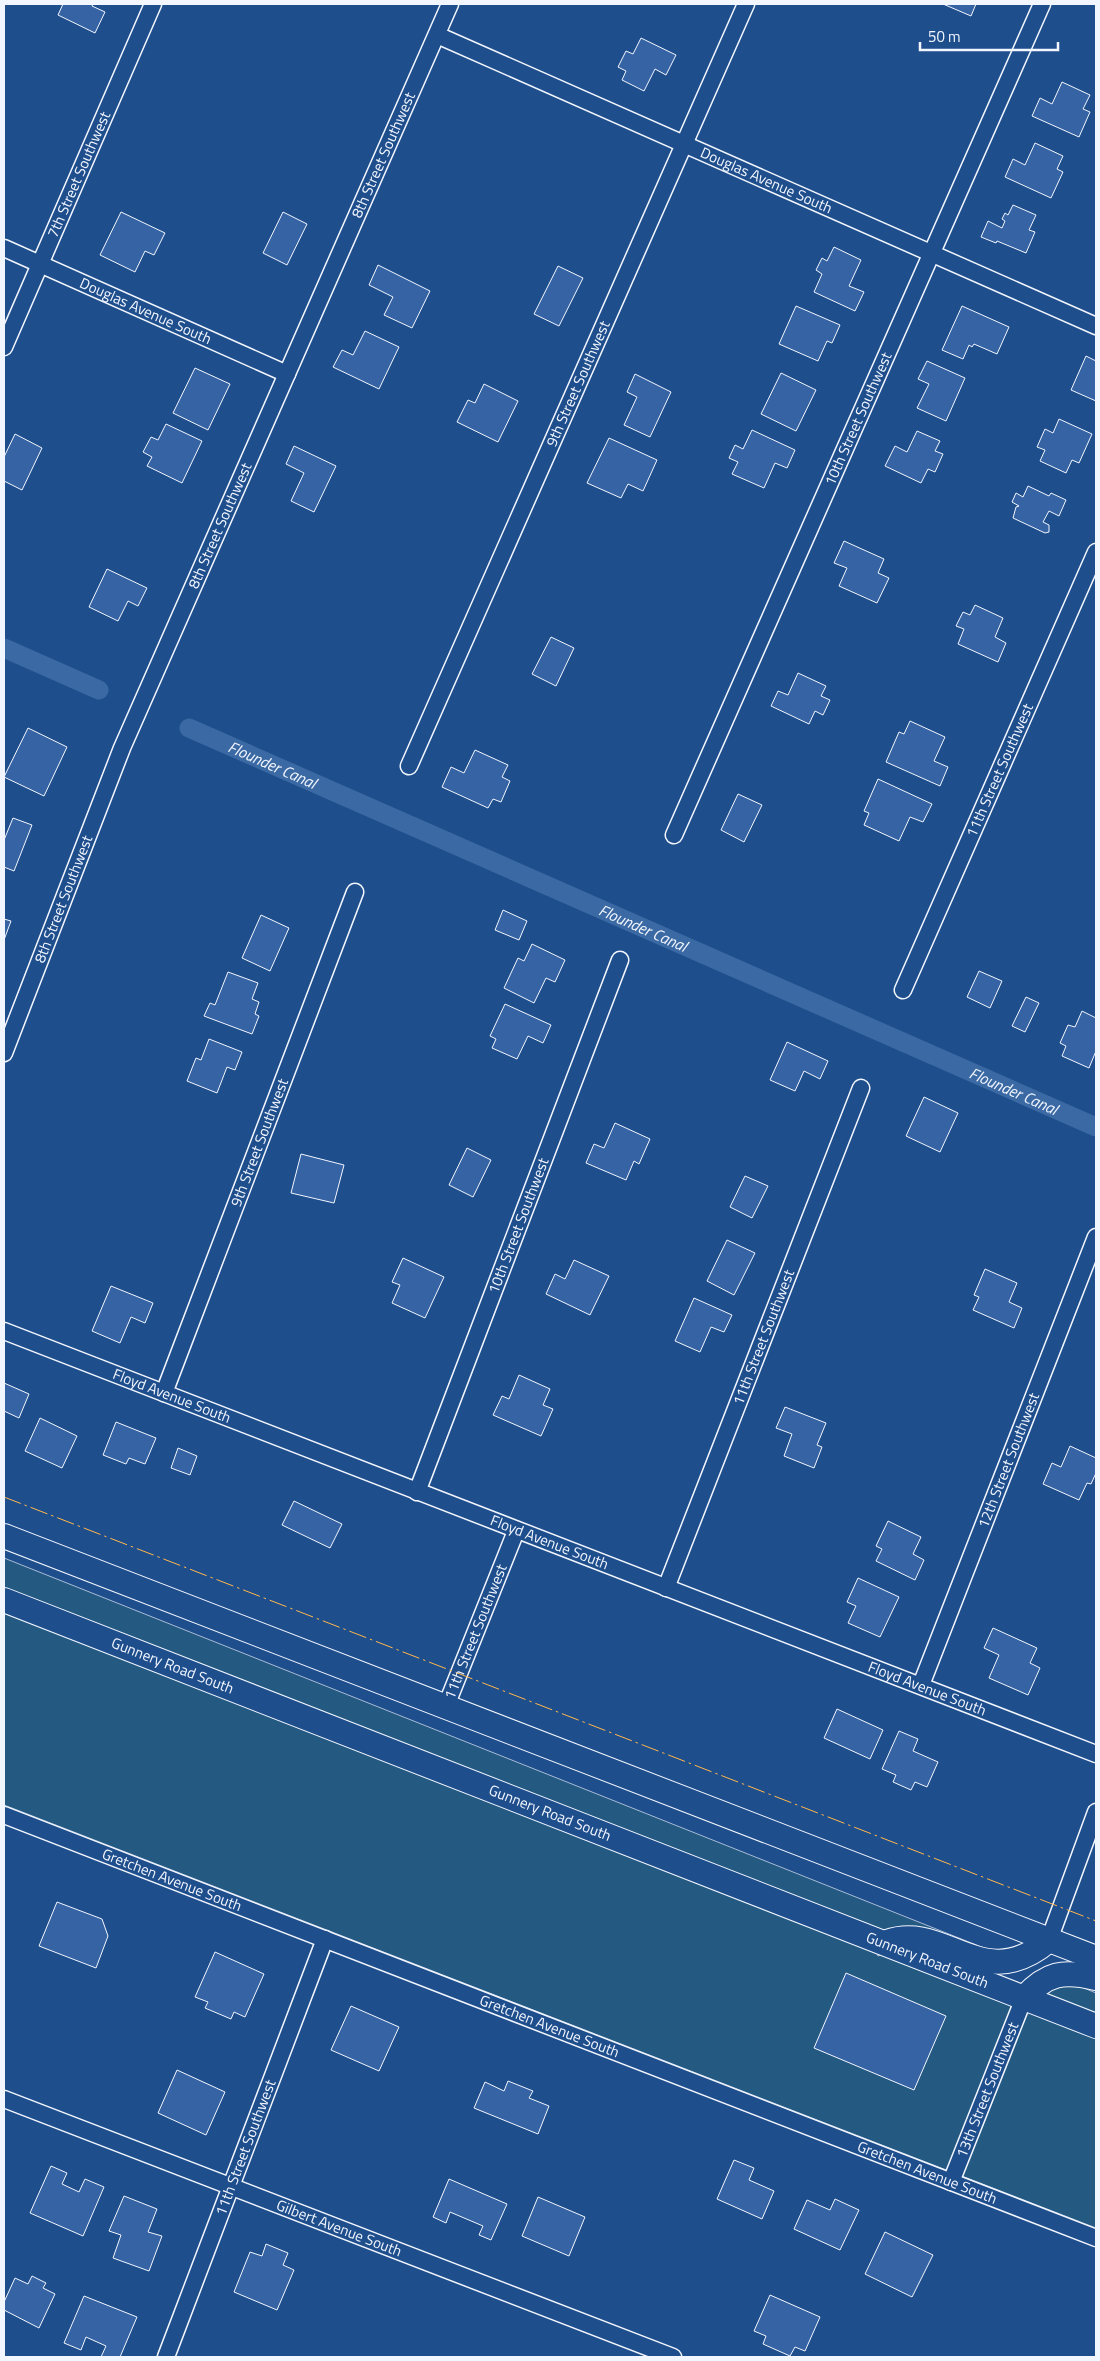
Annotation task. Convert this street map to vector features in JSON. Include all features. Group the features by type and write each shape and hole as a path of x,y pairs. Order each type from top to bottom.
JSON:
{"main road":[{"path":"4,1536 1096,1958"},
{"name":"Gunnery Road South","path":"4,1600 1096,2026"},
{"path":"883,1943 897,1938 923,1940 976,1959 1012,1962 1033,1954 1049,1940"},
{"path":"1024,1998 1038,1983 1056,1976 1078,1974 1096,1978"}],"street":[{"name":"7th Street Southwest","path":"4,347 154,4"},
{"name":"8th Street Southwest","path":"4,1053 122,748 450,4"},
{"name":"9th Street Southwest","path":"409,766 746,4"},
{"name":"10th Street Southwest","path":"674,835 1042,4"},
{"name":"Douglas Avenue South","path":"436,35 1096,326"},
{"name":"Douglas Avenue South","path":"4,248 287,374"},
{"name":"11th Street Southwest","path":"903,990 1096,552"},
{"name":"9th Street Southwest","path":"164,1393 355,892"},
{"name":"10th Street Southwest","path":"417,1492 620,960"},
{"name":"11th Street Southwest","path":"666,1588 861,1088"},
{"name":"12th Street Southwest","path":"921,1685 1096,1237"},
{"name":"Floyd Avenue South","path":"4,1331 516,1531 921,1685 1096,1754"},
{"name":"11th Street Southwest","path":"446,1706 516,1531"},
{"path":"1049,1940 1096,1812"},
{"name":"Gretchen Avenue South","path":"4,1815 1096,2238"},
{"name":"11th Street Southwest","path":"166,2357 324,1939"},
{"name":"13th Street Southwest","path":"951,2182 1024,1998"},
{"name":"Gilbert Avenue South","path":"4,2100 673,2357"}],"shaded area":[{"path":"4,1558 989,1950 923,1930 909,1929 882,1933 4,1590"},
{"path":"4,1611 875,1950 878,1956 884,1954 1096,2036 1096,2228 4,1805"},
{"path":"1074,1984 1096,1993 1096,2016 1042,1995 1059,1985"}],"building":[{"path":"63,4 93,4 92,6 105,12 95,33 58,15"},
{"path":"943,4 976,4 971,16"},
{"path":"641,38 676,55 666,75 655,69 644,91 622,80 626,71 618,67 626,51 633,54"},
{"path":"1062,82 1090,95 1083,109 1090,112 1079,137 1032,116 1040,98 1052,104"},
{"path":"1035,143 1063,156 1057,169 1063,172 1051,198 1005,177 1013,159 1025,165"},
{"path":"1013,205 1036,215 1029,230 1035,232 1026,253 997,241 996,243 981,237 988,221 1002,228 1005,221 1002,219 1005,213 1008,215"},
{"path":"121,212 165,233 154,255 145,251 135,272 100,255"},
{"path":"283,212 307,224 287,265 263,253"},
{"path":"834,247 861,260 849,286 864,292 855,311 814,292 822,274 816,270 822,258 827,261"},
{"path":"378,265 430,291 412,328 384,315 393,297 369,285"},
{"path":"558,266 583,278 559,326 534,314"},
{"path":"796,306 840,325 832,343 827,341 818,361 779,344"},
{"path":"962,306 1009,327 997,354 974,344 972,347 969,345 963,359 942,350"},
{"path":"365,331 399,347 379,389 333,367 342,350 353,355"},
{"path":"1086,356 1096,361 1096,401 1071,390"},
{"path":"927,361 965,378 946,421 917,408 929,384 918,379"},
{"path":"195,368 230,384 208,430 173,413"},
{"path":"781,373 816,390 796,431 761,414"},
{"path":"635,374 671,392 650,437 624,425 637,397 627,392"},
{"path":"484,384 518,401 498,442 457,422 468,400 475,403"},
{"path":"1059,419 1092,434 1079,463 1072,460 1066,473 1040,461 1045,450 1037,447 1045,429 1053,433"},
{"path":"166,424 202,441 182,483 147,466 152,457 143,452 151,437 158,440"},
{"path":"752,430 795,450 787,468 775,463 764,488 732,474 738,462 729,458 735,445 743,449"},
{"path":"917,431 940,441 935,451 943,454 935,472 928,469 921,483 885,466 895,446 907,452"},
{"path":"15,434 42,448 22,490 4,481 4,457"},
{"path":"609,438 657,460 643,491 628,484 621,498 587,483"},
{"path":"294,446 336,466 314,512 291,501 304,473 286,464"},
{"path":"1028,486 1049,496 1051,493 1066,500 1059,516 1049,511 1043,522 1049,525 1049,532 1045,533 1013,518 1016,507 1019,506 1012,502 1016,493 1023,497"},
{"path":"844,541 884,559 878,573 889,578 877,603 839,586 847,568 834,563"},
{"path":"107,569 147,588 138,606 128,601 118,621 89,607"},
{"path":"975,605 1003,618 995,637 1006,643 998,662 958,644 964,629 956,626 963,612 970,615"},
{"path":"551,637 574,648 556,686 532,674"},
{"path":"798,673 826,686 821,696 830,700 823,715 815,711 809,724 771,706 778,691 788,695"},
{"path":"910,721 945,737 934,761 948,767 940,786 886,762 899,732 904,734"},
{"path":"28,728 67,747 44,796 4,777"},
{"path":"475,750 508,765 502,777 510,781 501,802 493,799 488,808 442,787 451,767 464,773"},
{"path":"878,779 932,804 923,822 910,817 899,841 864,825 869,813 864,811"},
{"path":"738,794 762,805 744,842 721,830"},
{"path":"13,818 32,825 14,871 4,867 4,840"},
{"path":"503,910 527,921 519,940 495,930"},
{"path":"261,915 289,928 270,971 242,958"},
{"path":"4,919 11,921 4,940"},
{"path":"532,944 565,960 555,982 546,978 534,1003 504,988 518,958 524,961"},
{"path":"979,971 1002,981 990,1008 967,997"},
{"path":"228,972 258,983 252,999 259,1002 255,1014 259,1016 252,1034 204,1016 210,1003 215,1005"},
{"path":"1026,997 1039,1003 1025,1032 1012,1026"},
{"path":"505,1004 551,1025 543,1043 528,1036 517,1059 492,1048 496,1039 490,1036"},
{"path":"1082,1011 1096,1018 1096,1051 1089,1068 1062,1056 1066,1046 1060,1043 1068,1025 1075,1027"},
{"path":"209,1039 242,1052 235,1070 227,1067 217,1093 187,1081 196,1058 201,1060"},
{"path":"787,1042 828,1061 820,1079 804,1071 795,1091 770,1080"},
{"path":"924,1097 958,1113 940,1152 906,1136"},
{"path":"615,1123 650,1139 639,1164 634,1161 626,1180 586,1163 594,1144 604,1148"},
{"path":"467,1148 491,1160 473,1197 449,1185"},
{"path":"301,1154 344,1165 334,1203 291,1193"},
{"path":"745,1176 768,1186 752,1218 730,1207"},
{"path":"727,1240 755,1253 734,1295 707,1281"},
{"path":"403,1258 444,1277 425,1318 392,1303 400,1285 392,1282"},
{"path":"574,1260 609,1276 590,1315 546,1294 555,1274 565,1279"},
{"path":"985,1269 1017,1283 1009,1302 1022,1308 1014,1328 973,1310 979,1297 974,1295"},
{"path":"111,1286 153,1303 145,1323 131,1317 120,1343 92,1331"},
{"path":"694,1298 732,1315 724,1332 711,1327 700,1352 675,1341"},
{"path":"519,1375 550,1389 543,1405 553,1409 541,1436 493,1415 502,1396 509,1399"},
{"path":"4,1383 29,1394 19,1418 4,1411"},
{"path":"785,1407 826,1423 817,1445 822,1447 814,1468 784,1456 792,1434 776,1428"},
{"path":"40,1418 77,1436 62,1468 25,1451"},
{"path":"116,1422 156,1438 145,1464 129,1458 126,1464 103,1455"},
{"path":"1070,1446 1096,1458 1096,1473 1091,1484 1087,1483 1079,1500 1043,1484 1052,1463 1061,1467"},
{"path":"178,1448 197,1456 190,1475 171,1468"},
{"path":"294,1501 342,1524 330,1548 282,1525"},
{"path":"888,1521 921,1537 913,1554 924,1560 915,1580 876,1561 882,1549 876,1546"},
{"path":"858,1578 899,1597 880,1637 848,1623 856,1606 847,1602"},
{"path":"993,1628 1037,1648 1030,1663 1040,1668 1028,1695 989,1678 999,1655 984,1648"},
{"path":"837,1709 883,1730 870,1759 824,1738"},
{"path":"899,1731 918,1739 913,1751 938,1762 927,1787 915,1782 911,1790 893,1782 896,1775 882,1769"},
{"path":"57,1902 102,1919 108,1936 96,1968 39,1946"},
{"path":"215,1952 264,1974 245,2017 234,2012 231,2019 205,2008 208,2002 195,1997"},
{"path":"846,1973 946,2016 914,2090 814,2048"},
{"path":"351,2006 399,2027 379,2071 331,2050"},
{"path":"177,2070 225,2092 206,2135 158,2113"},
{"path":"508,2081 533,2091 529,2098 549,2106 538,2134 474,2108 485,2082 504,2091"},
{"path":"734,2160 754,2168 749,2180 774,2191 762,2219 717,2199"},
{"path":"51,2166 67,2173 62,2184 79,2192 85,2179 104,2187 83,2236 30,2213"},
{"path":"449,2179 507,2204 491,2240 479,2235 483,2226 450,2212 446,2223 433,2217"},
{"path":"124,2196 157,2209 148,2232 162,2236 149,2271 113,2258 121,2235 109,2231"},
{"path":"538,2197 585,2217 569,2256 522,2236"},
{"path":"835,2199 859,2210 840,2250 794,2229 807,2200 830,2210"},
{"path":"885,2232 933,2255 912,2297 865,2274"},
{"path":"266,2244 288,2253 283,2265 294,2270 277,2310 234,2292 250,2252 262,2256"},
{"path":"32,2276 46,2283 43,2288 55,2294 39,2328 4,2310 4,2302 15,2278 28,2284"},
{"path":"770,2295 820,2317 805,2351 795,2347 790,2356 763,2344 766,2336 754,2331"},
{"path":"84,2296 137,2317 120,2357 101,2357 106,2346 86,2337 81,2350 64,2343"}],"waterway":[{"name":"Flounder Canal","path":"4,648 99,690"},
{"name":"Flounder Canal","path":"189,728 1096,1127"}],"power":[{"path":"4,1497 1096,1921"}]}
